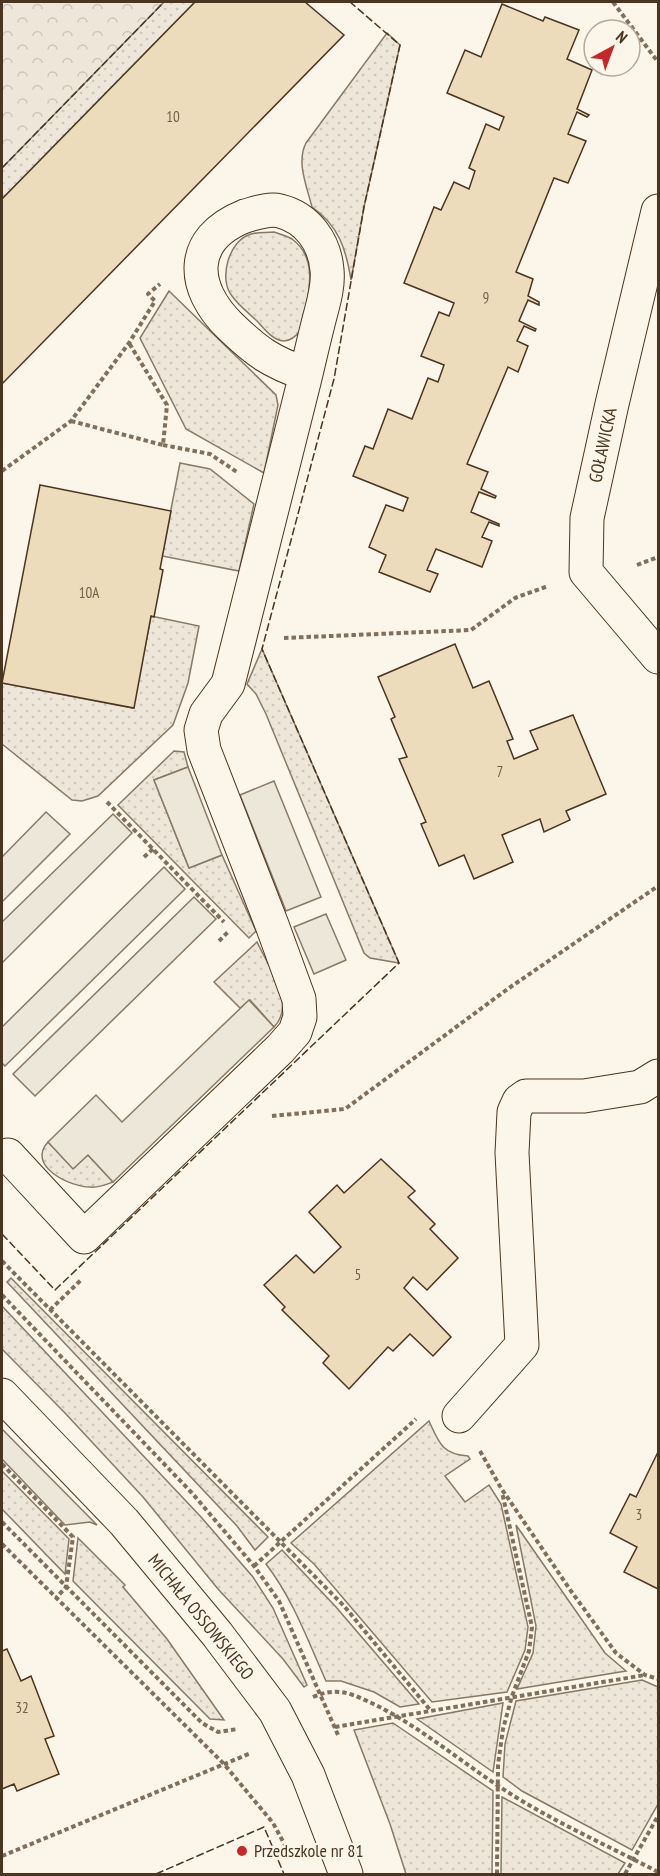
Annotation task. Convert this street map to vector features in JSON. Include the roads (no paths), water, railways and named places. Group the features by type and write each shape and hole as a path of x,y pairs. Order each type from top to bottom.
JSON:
{"street":[{"path":"8,1155 84,1238 295,1032 300,1017 299,999 204,750 201,730 206,714 228,684 306,374 325,295 328,272 325,252 309,227 292,215 279,210 256,212 216,233 208,244 201,261 203,290 219,315 251,346 269,360 306,374"},
{"name":"GOŁAWICKA","path":"658,211 587,518 586,572 658,657"},
{"path":"459,1416 522,1344 512,1153 514,1112 519,1101 526,1096 584,1096 640,1087 658,1076"},
{"name":"MICHAŁA OSSOWSKIEGO","path":"2,1395 124,1522 217,1634 281,1724 308,1775 346,1875"}],"place":[{"name":"Przedszkole nr 81","path":"242,1851"}]}
